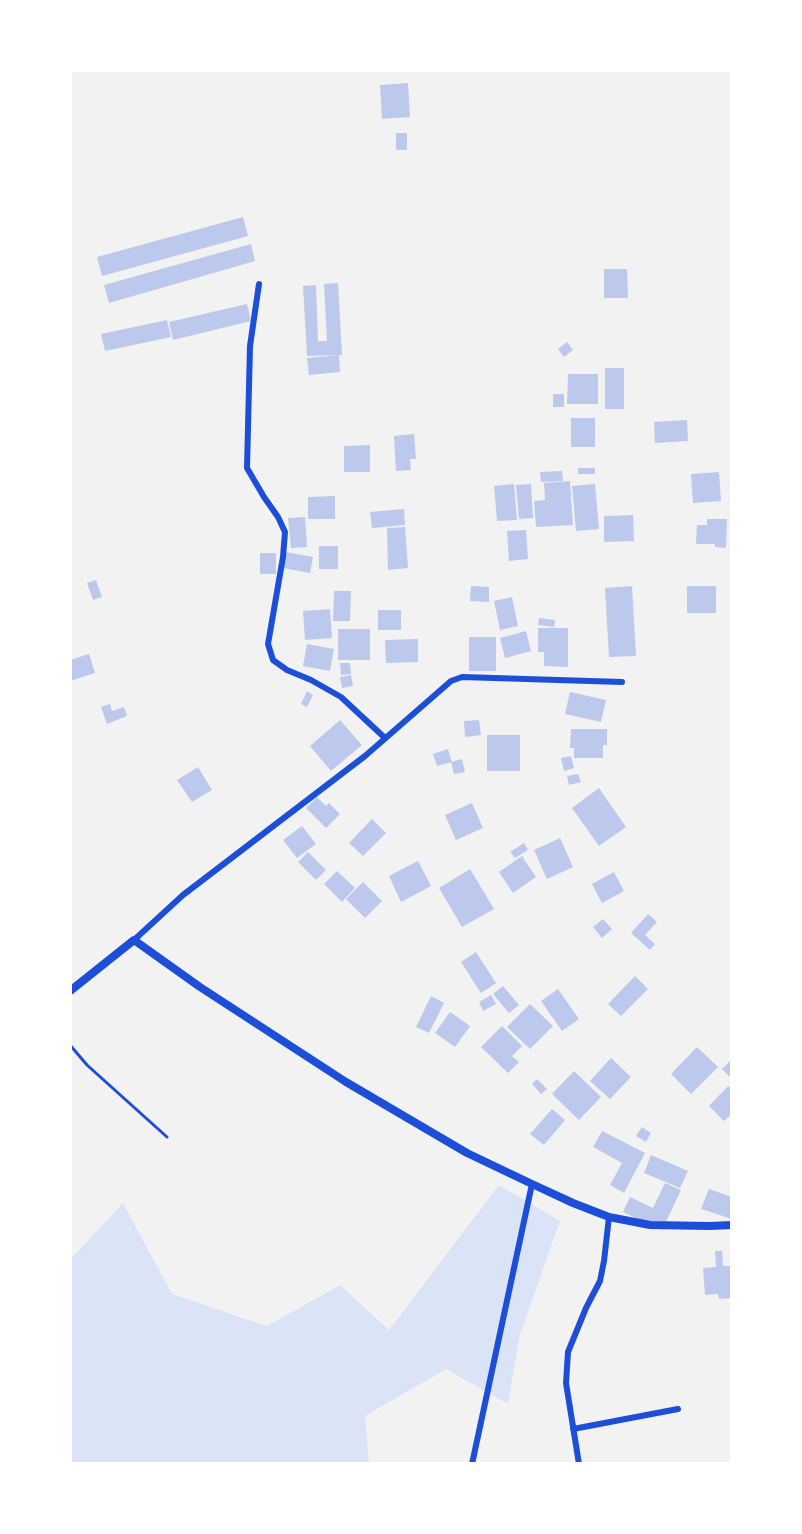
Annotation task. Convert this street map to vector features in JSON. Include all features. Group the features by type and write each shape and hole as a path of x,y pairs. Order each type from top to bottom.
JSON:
{"street":[{"path":"259,284 250,346 247,468 285,532 268,644 273,660 287,670 341,697 385,738"},
{"path":"70,991 134,940 183,895 365,756 451,681 462,677 622,682"},
{"path":"134,940 200,987 346,1082 467,1153 532,1184 609,1217 650,1225 710,1227 732,1225"},
{"path":"472,1464 532,1184"},
{"path":"579,1464 566,1383 568,1352 600,1281 609,1217"},
{"path":"573,1429 678,1409"}],"lane":[{"path":"70,1045 87,1065 167,1137"}],"shaded area":[{"path":"499,1185 560,1221 520,1335 508,1404 446,1369 365,1416 369,1463 71,1463 70,1260 123,1203 172,1294 267,1326 340,1285 389,1330"}],"building":[{"path":"408,83 410,117 382,119 380,85"},
{"path":"396,133 407,133 407,150 396,150"},
{"path":"243,217 248,236 102,276 97,257"},
{"path":"251,244 255,261 109,303 104,285"},
{"path":"604,269 627,269 628,298 604,298"},
{"path":"338,283 342,355 307,356 303,286 316,285 318,341 327,341 324,284"},
{"path":"247,304 251,321 173,340 169,322"},
{"path":"167,320 171,337 105,351 101,334"},
{"path":"567,342 573,350 564,357 558,349"},
{"path":"339,355 340,372 309,375 307,358"},
{"path":"605,368 624,368 624,409 605,409"},
{"path":"568,374 598,374 598,404 567,404"},
{"path":"553,394 564,394 564,407 553,407"},
{"path":"571,418 595,418 595,447 571,447"},
{"path":"687,420 688,441 655,443 654,422"},
{"path":"414,434 416,459 410,459 411,470 396,471 394,436"},
{"path":"370,445 370,472 344,472 344,446"},
{"path":"578,468 595,468 595,474 578,474"},
{"path":"562,471 563,481 541,482 540,472"},
{"path":"719,472 721,501 693,503 691,474"},
{"path":"570,481 573,525 536,527 534,501 545,500 544,483"},
{"path":"514,484 517,520 497,521 494,486"},
{"path":"531,484 533,518 519,519 516,485"},
{"path":"595,484 599,529 576,531 572,486"},
{"path":"335,496 335,519 308,519 308,497"},
{"path":"404,509 405,525 372,528 370,512"},
{"path":"633,515 634,541 604,542 604,516"},
{"path":"305,517 307,547 291,548 288,518"},
{"path":"707,519 727,519 726,548 715,547 715,544 696,544 697,525 707,525"},
{"path":"405,527 408,568 388,570 387,528"},
{"path":"526,530 528,559 509,561 507,531"},
{"path":"319,546 338,546 338,569 319,569"},
{"path":"286,552 313,557 310,573 283,568"},
{"path":"260,553 276,553 276,574 260,574"},
{"path":"96,580 102,597 93,600 87,583"},
{"path":"471,586 489,587 489,602 470,601"},
{"path":"632,586 636,656 609,657 605,588"},
{"path":"687,586 716,586 716,613 687,613"},
{"path":"334,591 351,591 350,621 333,621"},
{"path":"512,597 518,626 500,630 494,601"},
{"path":"330,609 332,638 305,640 303,611"},
{"path":"378,610 401,610 401,630 378,630"},
{"path":"539,618 555,620 554,627 538,625"},
{"path":"538,628 568,628 568,667 544,666 544,652 538,652"},
{"path":"338,629 370,629 370,660 338,660"},
{"path":"526,631 531,651 505,658 500,638"},
{"path":"469,637 496,637 496,671 469,671"},
{"path":"418,639 418,662 386,663 385,640"},
{"path":"307,644 334,649 330,671 303,666"},
{"path":"89,654 95,673 70,681 70,660"},
{"path":"340,663 350,663 351,674 341,675"},
{"path":"351,675 353,686 342,688 340,677"},
{"path":"307,691 313,695 307,707 301,704"},
{"path":"570,692 606,700 601,722 565,714"},
{"path":"110,704 112,711 124,707 127,716 107,724 101,707"},
{"path":"340,720 362,745 331,771 310,746"},
{"path":"479,720 481,735 465,737 464,721"},
{"path":"571,729 607,729 607,745 603,745 603,758 574,758 574,748 570,748"},
{"path":"487,735 520,735 520,771 487,771"},
{"path":"448,749 452,762 437,766 433,754"},
{"path":"571,756 574,768 564,771 561,758"},
{"path":"462,759 465,772 454,774 451,762"},
{"path":"198,767 212,790 192,802 177,780"},
{"path":"578,774 581,782 569,785 567,776"},
{"path":"599,788 626,827 599,846 572,808"},
{"path":"317,797 326,806 329,803 340,814 326,828 306,808"},
{"path":"472,803 483,828 456,840 445,815"},
{"path":"372,819 386,833 363,856 349,843"},
{"path":"302,826 316,844 297,858 283,840"},
{"path":"560,838 573,867 547,879 534,850"},
{"path":"524,843 528,850 515,858 510,852"},
{"path":"308,852 326,870 316,880 298,862"},
{"path":"522,856 536,877 513,893 499,872"},
{"path":"418,861 431,886 401,902 389,876"},
{"path":"470,869 494,909 462,927 439,888"},
{"path":"337,871 355,888 342,902 324,884"},
{"path":"614,872 624,891 602,903 592,884"},
{"path":"363,882 382,901 365,918 346,899"},
{"path":"648,914 657,922 645,935 655,944 650,950 631,933"},
{"path":"603,919 612,929 602,938 593,927"},
{"path":"476,952 496,983 481,993 461,962"},
{"path":"635,976 648,989 621,1016 608,1004"},
{"path":"503,986 519,1005 509,1013 493,994"},
{"path":"558,989 579,1019 562,1031 541,1001"},
{"path":"491,995 496,1004 483,1011 479,1002"},
{"path":"431,996 444,1003 429,1033 416,1027"},
{"path":"530,1004 553,1026 530,1049 507,1027"},
{"path":"450,1012 470,1026 455,1047 435,1033"},
{"path":"502,1026 522,1046 512,1056 519,1062 508,1073 481,1047"},
{"path":"697,1047 718,1067 691,1094 671,1074"},
{"path":"611,1058 631,1077 610,1099 590,1081"},
{"path":"732,1059 732,1076 730,1077 722,1069"},
{"path":"574,1071 601,1097 579,1120 552,1094"},
{"path":"537,1079 547,1089 541,1094 532,1084"},
{"path":"728,1086 732,1089 732,1114 724,1121 709,1106"},
{"path":"552,1109 565,1120 544,1145 530,1134"},
{"path":"642,1127 651,1133 646,1142 636,1136"},
{"path":"602,1131 645,1153 624,1193 610,1185 622,1163 593,1147"},
{"path":"651,1155 688,1171 680,1188 644,1173"},
{"path":"665,1183 681,1190 662,1230 623,1212 630,1197 653,1208"},
{"path":"709,1189 732,1197 732,1219 701,1209"},
{"path":"715,1251 722,1251 723,1266 732,1266 732,1298 719,1299 718,1294 705,1295 703,1268 716,1267"}]}
